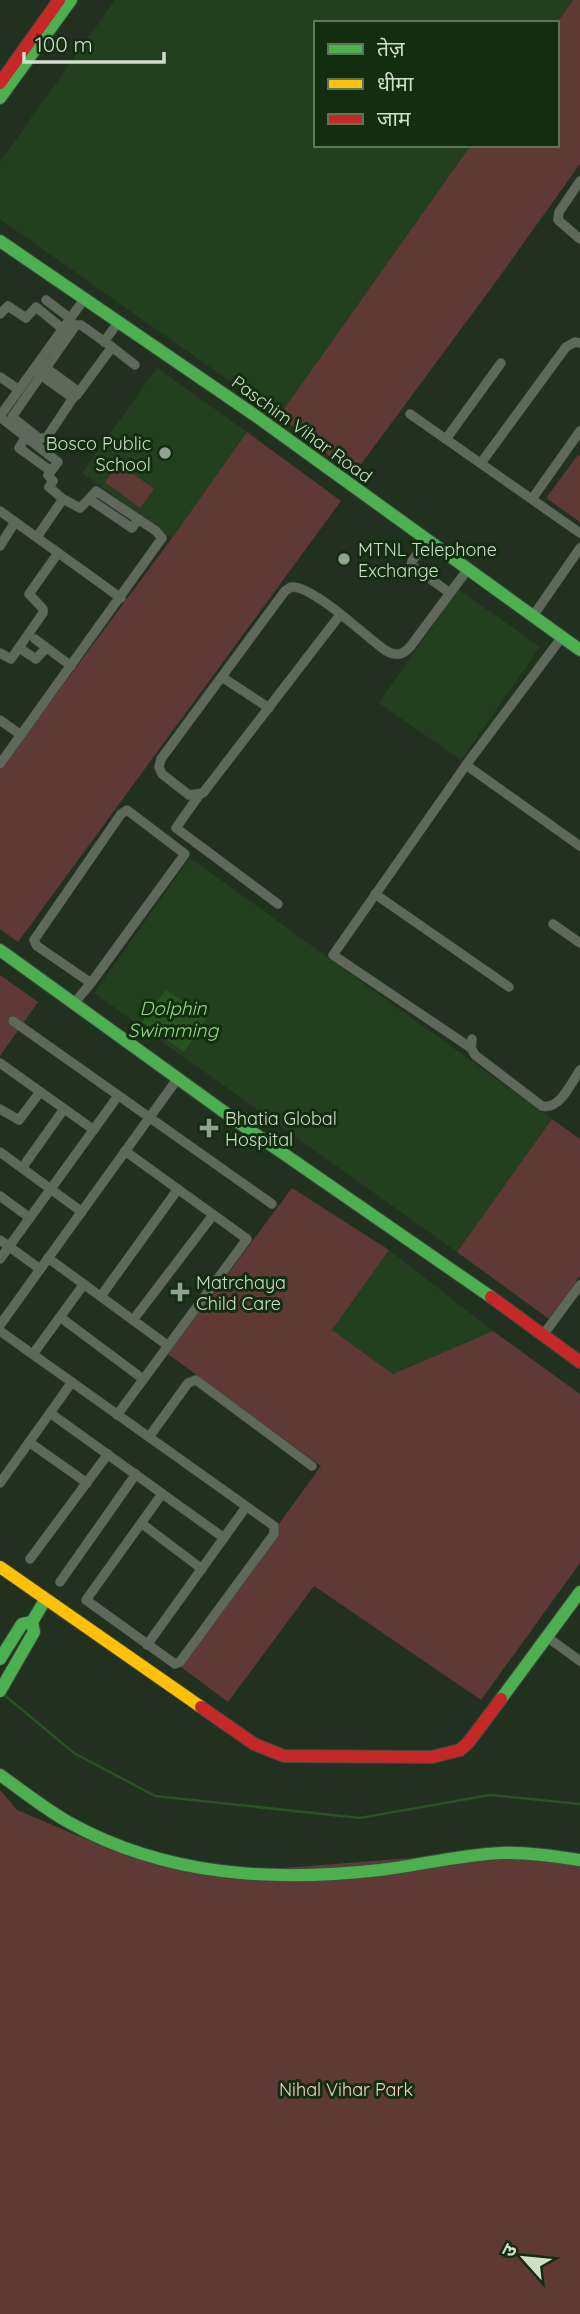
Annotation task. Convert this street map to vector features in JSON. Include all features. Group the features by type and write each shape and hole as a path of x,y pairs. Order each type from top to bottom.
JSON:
{"street":[{"path":"0,83 59,0"},
{"path":"0,98 71,0"},
{"path":"580,181 559,212 558,220 580,239"},
{"name":"Paschim Vihar Road","path":"0,241 119,321 580,650"},
{"path":"85,298 63,329 12,417 40,439 47,437 76,395 108,345 119,321"},
{"path":"46,300 71,318"},
{"path":"0,314 8,306 26,318 36,307 63,329"},
{"path":"0,764 162,538 138,519 132,528 89,499 82,508 63,499 49,487 53,481 48,475 58,462 0,416 76,325 81,325 135,365"},
{"path":"481,463 566,347 575,342 580,343"},
{"path":"446,439 501,363"},
{"path":"41,370 76,395"},
{"path":"0,377 19,390"},
{"path":"410,414 580,533"},
{"path":"532,499 576,444 580,432"},
{"path":"37,537 63,499"},
{"path":"0,511 121,598"},
{"path":"0,545 15,522"},
{"path":"428,540 411,565 450,593"},
{"path":"533,615 580,548"},
{"path":"0,653 11,659 44,611 29,596 58,552"},
{"path":"200,794 193,796 185,793 162,774 159,764 285,591 297,586 304,589 386,651 396,654 404,653 468,569"},
{"path":"278,904 176,828 340,615"},
{"path":"562,637 467,765 333,955 472,1044 475,1055 542,1106 549,1108 556,1105 580,1070"},
{"path":"35,639 71,666"},
{"path":"19,648 36,659 46,648"},
{"path":"222,677 270,708"},
{"path":"0,720 21,735"},
{"path":"467,765 580,846"},
{"path":"75,1002 91,984 185,854 127,810 121,814 34,940 37,946 91,984"},
{"path":"375,894 509,987"},
{"path":"553,924 580,943"},
{"path":"0,950 579,1359"},
{"path":"13,1021 272,1204"},
{"path":"0,1063 94,1130"},
{"path":"0,1325 178,1078"},
{"path":"0,1109 19,1119 40,1092"},
{"path":"0,1259 118,1096"},
{"path":"22,1168 64,1109"},
{"path":"0,1152 82,1212"},
{"path":"117,1415 247,1239 125,1152"},
{"path":"101,1296 178,1189"},
{"path":"0,1196 30,1218"},
{"path":"133,1320 213,1215"},
{"path":"0,1240 40,1269"},
{"path":"48,1258 167,1345"},
{"path":"33,1354 84,1284"},
{"path":"543,1335 580,1285"},
{"path":"60,1317 143,1379"},
{"path":"0,1331 274,1526 274,1534 180,1662 171,1662 86,1600 162,1494"},
{"path":"149,1437 188,1383 196,1380 312,1466"},
{"path":"0,1483 72,1382"},
{"path":"50,1413 224,1538"},
{"path":"29,1442 87,1483"},
{"path":"30,1559 108,1454"},
{"path":"60,1582 136,1474"},
{"path":"147,1645 246,1507"},
{"path":"141,1523 202,1569"},
{"path":"0,1567 254,1744 284,1756 432,1757 460,1750 468,1743 580,1592"},
{"path":"1,1689 34,1632 32,1622 45,1600"},
{"path":"1,1658 22,1624 32,1622"},
{"path":"547,1637 580,1661"},
{"path":"0,1775 70,1822 113,1844 146,1856 212,1872 250,1877 302,1878 515,1853 580,1860"}],"shaded area":[{"path":"115,0 573,0 558,21 314,21 314,147 470,147 279,416 0,219 0,162"},
{"name":"Bosco Public School","path":"157,368 247,432 172,538 82,473"},
{"path":"458,589 540,647 461,760 379,703"},
{"path":"190,858 552,1119 457,1252 94,993"},
{"path":"389,1250 493,1331 393,1374 332,1330"}],"green space":[{"path":"573,0 580,0 580,164 353,475 279,416 470,147 559,147 558,21"},
{"path":"247,432 341,501 18,942 0,929 0,770"},
{"path":"578,455 580,456 580,522 546,498"},
{"path":"119,463 154,489 140,508 105,482"},
{"path":"0,975 38,1002 0,1056"},
{"path":"552,1119 580,1139 580,1276 549,1319 457,1252"},
{"path":"292,1188 389,1250 332,1330 393,1374 493,1331 580,1394 580,1563 481,1700 314,1586 228,1702 177,1664 321,1466 168,1354"},
{"name":"Nihal Vihar Park","path":"0,1790 17,1810 88,1840 230,1872 540,1848 580,1855 580,2314 0,2314"}],"water":[{"name":"Dolphin Swimming","path":"166,990 207,1017 184,1052 142,1022"}],"waterway":[{"path":"3,1694 74,1753 155,1796 360,1818 490,1795 580,1804"}],"traffic: fast":[{"path":"0,98 71,0"},
{"path":"0,241 253,414 580,650"},
{"path":"0,950 245,1127 491,1297"},
{"path":"501,1699 580,1592"},
{"path":"0,1691 34,1632 32,1622 45,1600"},
{"path":"0,1659 22,1624 32,1622"},
{"path":"0,1775 61,1818 106,1841 144,1854 220,1871 340,1874 501,1853 580,1860"}],"traffic: slow":[{"path":"0,1567 201,1707"}],"traffic: jam":[{"path":"0,83 59,0"},
{"path":"491,1297 580,1362"},
{"path":"201,1707 254,1744 284,1756 432,1757 460,1750 501,1699"}],"place":[{"name":"Bosco Public School","path":"165,453"},
{"name":"MTNL Telephone Exchange","path":"344,559"},
{"name":"Bhatia Global Hospital","path":"209,1128"},
{"name":"Matrchaya Child Care","path":"180,1292"}]}
